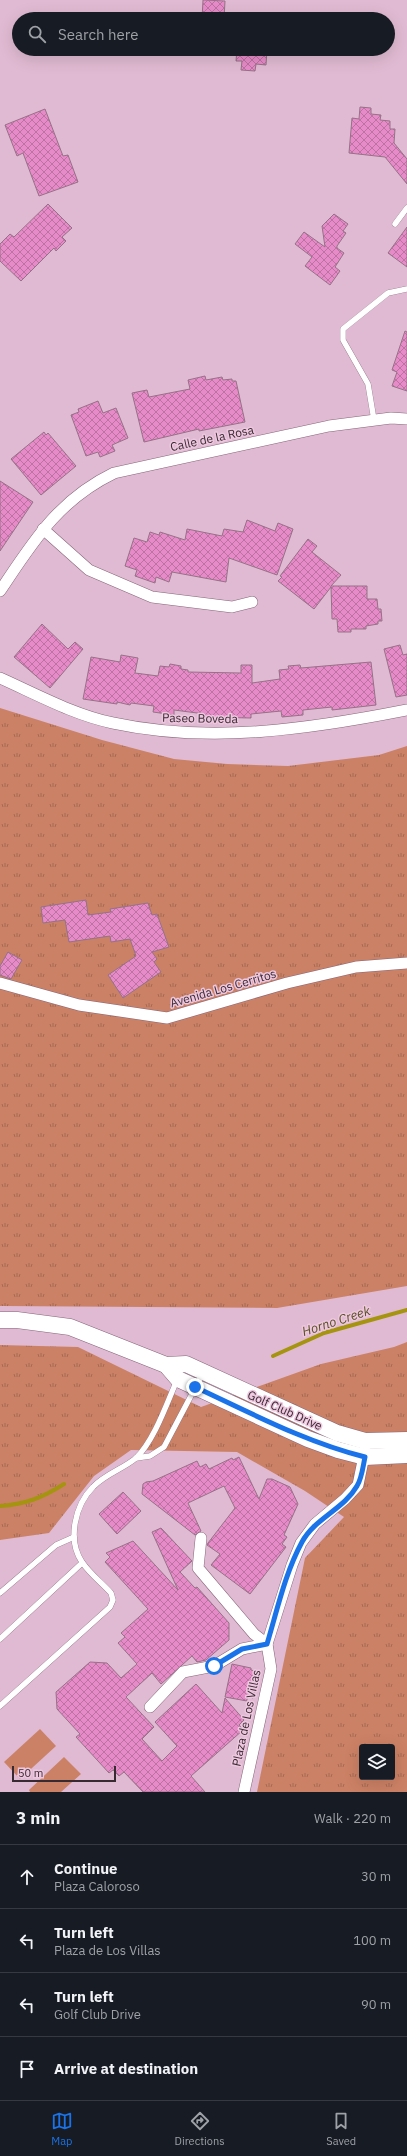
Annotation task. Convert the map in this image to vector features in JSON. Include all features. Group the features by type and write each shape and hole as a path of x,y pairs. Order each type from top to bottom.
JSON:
{"street":[{"name":"Calle de la Rosa","path":"44,529 68,503 90,485 114,473 329,426 391,418 407,419"},
{"path":"0,591 44,529 89,570 152,597 232,607 252,602"},
{"name":"Paseo Boveda","path":"0,678 66,707 111,723 163,731 212,733 288,730 362,719 407,710"},
{"name":"Avenida Los Cerritos","path":"0,983 79,1005 167,1018 295,981 356,967 407,963"},
{"name":"Golf Club Drive","path":"0,1320 17,1320 70,1327 182,1371 203,1373 337,1433 366,1441 407,1440"},
{"name":"Golf Club Drive","path":"182,1371 195,1387 308,1439 338,1450 365,1457 407,1455"},
{"name":"Plaza de Los Villas","path":"244,1792 271,1669 267,1644 284,1588 301,1543 315,1524 354,1491 361,1476 365,1457 366,1441"},
{"path":"201,1538 198,1568 254,1634 267,1644"},
{"path":"150,1707 183,1672 214,1666 242,1649 267,1644"}],"lane":[{"path":"395,224 407,208"},
{"path":"374,420 368,384 343,340 343,329 388,293 407,289"},
{"path":"136,1458 148,1442 182,1371"},
{"path":"0,1706 110,1607 112,1600 111,1594 82,1563 77,1553 74,1537 78,1511 89,1492 111,1472 136,1458 150,1456 164,1447 203,1373"},
{"path":"0,1593 56,1545 74,1537"},
{"path":"0,1639 82,1563"}],"green space":[{"path":"0,708 102,740 174,759 227,764 288,766 379,755 407,746 407,1286 277,1308 0,1306"},
{"path":"407,1342 407,1792 257,1792 305,1558 344,1517 305,1491 237,1452 131,1450 94,1476 49,1533 0,1540 0,1345 78,1347 201,1407 321,1364 394,1347"},
{"path":"40,1729 56,1746 20,1779 4,1762"},
{"path":"64,1757 81,1774 61,1792 30,1792 29,1790"}],"building":[{"path":"203,0 225,1 224,12 202,12"},
{"path":"236,56 267,56 266,65 256,64 255,71 241,70 242,61 236,61"},
{"path":"360,107 371,108 371,114 381,115 380,120 390,121 390,129 395,129 394,143 407,159 407,184 385,157 349,153 352,118 359,119"},
{"path":"45,109 63,156 68,155 78,182 39,196 23,153 17,156 5,125"},
{"path":"48,204 72,228 62,237 66,241 56,251 54,248 21,281 0,261 0,244 10,234 14,237"},
{"path":"334,214 348,224 343,231 346,233 337,246 337,248 344,253 335,267 340,271 330,285 305,266 312,257 295,244 304,232 325,247 322,226"},
{"path":"407,227 407,267 388,253"},
{"path":"405,331 407,332 407,391 392,386 397,372 392,370"},
{"path":"205,376 206,380 222,377 223,380 232,379 232,381 236,381 245,422 199,431 199,429 144,442 132,393 147,390 149,397 190,389 188,380"},
{"path":"98,401 103,413 116,408 128,438 112,445 115,451 100,457 98,452 86,456 71,415 79,412 78,409"},
{"path":"44,432 46,435 48,433 76,466 41,495 11,459"},
{"path":"0,481 33,502 0,551"},
{"path":"247,520 275,531 278,523 293,529 277,575 229,558 226,582 172,572 169,582 156,577 155,583 135,576 137,570 125,566 134,538 147,542 150,532 159,535 160,532 185,540 187,529 222,536 224,529 243,532"},
{"path":"308,539 317,546 312,552 341,575 331,586 367,586 367,599 377,599 378,609 381,609 382,621 378,621 378,624 366,626 366,629 351,629 351,632 338,632 337,619 332,619 331,587 314,609 278,581 282,577 280,576"},
{"path":"42,624 68,649 75,642 83,649 50,688 14,657"},
{"path":"400,645 403,655 407,654 407,695 396,697 384,649"},
{"path":"121,655 138,658 135,673 158,676 160,666 169,667 170,664 181,666 181,669 188,670 188,672 241,673 241,665 252,665 252,683 280,679 279,670 289,669 288,666 300,665 301,668 371,662 376,705 332,710 332,707 303,710 303,715 282,717 281,711 251,714 251,718 205,717 205,714 174,710 174,715 153,712 154,706 131,703 130,705 117,702 117,704 83,699 91,657 120,662"},
{"path":"86,900 88,915 111,912 110,909 148,903 152,915 157,914 169,947 152,952 157,959 154,962 161,972 123,998 108,975 136,956 130,939 111,942 110,936 69,942 65,920 43,923 41,907"},
{"path":"8,952 22,960 11,979 0,975 0,966"},
{"path":"239,1457 259,1499 267,1479 272,1479 290,1487 298,1504 284,1535 287,1537 282,1544 286,1547 250,1594 211,1565 220,1554 207,1545 235,1508 224,1486 188,1503 201,1531 195,1535 142,1494 143,1484 146,1482 153,1481 197,1461 200,1467 206,1464 209,1469 232,1458 233,1460"},
{"path":"123,1492 141,1511 117,1534 99,1514"},
{"path":"161,1528 192,1561 180,1572 195,1588 197,1587 229,1623 229,1640 206,1660 197,1662 192,1656 161,1684 152,1673 126,1697 154,1727 142,1739 162,1761 177,1746 155,1722 196,1684 222,1713 225,1698 244,1720 239,1725 243,1730 191,1776 205,1792 143,1792 124,1772 119,1776 113,1770 109,1773 76,1737 80,1734 57,1709 56,1692 90,1662 107,1663 121,1678 137,1664 118,1643 125,1637 121,1633 148,1609 105,1562 110,1557 106,1553 133,1541 178,1590 152,1532"},
{"path":"232,1664 251,1668 251,1670 258,1672 253,1698 247,1696 247,1701 225,1697"}],"waterway":[{"name":"Horno Creek","path":"273,1356 324,1333 407,1310"},
{"name":"Horno Creek","path":"0,1506 34,1500 64,1484"}],"route":[{"path":"195,1387 308,1439 338,1450 365,1457 361,1476 354,1491 315,1524 301,1543 284,1588 267,1644 254,1645 242,1649 214,1666"}]}
